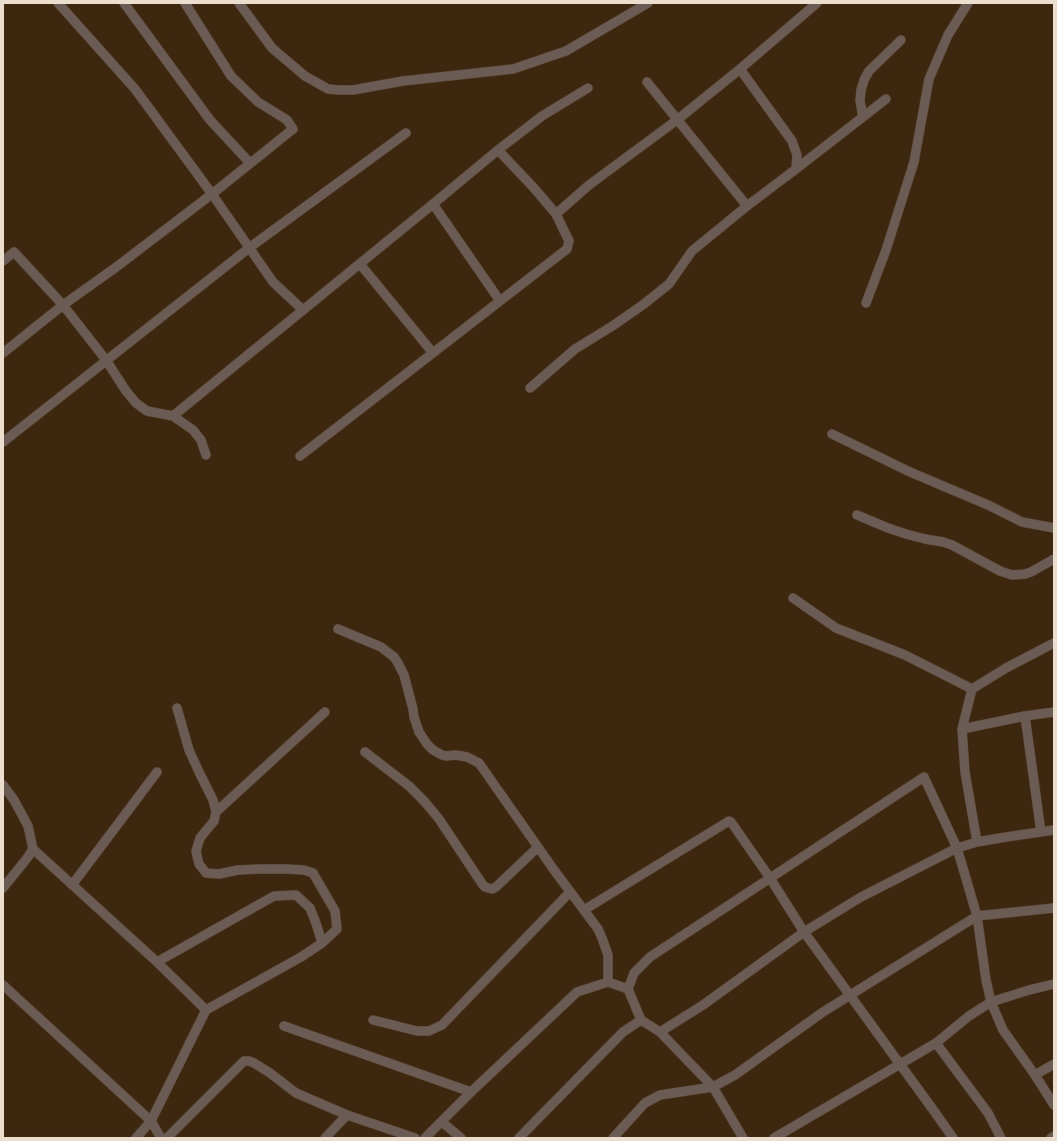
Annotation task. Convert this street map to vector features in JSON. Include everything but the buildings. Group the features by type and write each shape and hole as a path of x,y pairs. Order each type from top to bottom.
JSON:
{"street":[{"path":"58,3 135,89 274,282 303,310"},
{"path":"124,3 210,120 250,163"},
{"path":"3,353 63,305 115,268 212,194 293,129 287,120 258,102 231,76 185,3"},
{"path":"239,3 272,48 305,76 328,89 353,90 403,81 513,69 566,51 648,3"},
{"path":"556,214 588,185 677,120 740,69 817,3"},
{"path":"866,303 886,250 914,162 929,78 948,35 968,3"},
{"path":"863,117 860,100 864,80 869,71 901,40"},
{"path":"740,69 792,141 797,155 796,169"},
{"path":"647,82 747,206"},
{"path":"173,416 498,150 542,116 588,88"},
{"path":"530,388 575,349 614,325 663,289 669,284 692,251 747,206 886,99"},
{"path":"3,442 250,248 406,133"},
{"path":"300,456 567,249 568,241 556,214 498,150"},
{"path":"433,204 500,301"},
{"path":"3,261 14,252 63,305 106,360 126,391 136,403 147,410 173,416 193,430 202,440 206,454"},
{"path":"360,264 433,353"},
{"path":"832,434 910,472 988,505 1022,522 1054,528"},
{"path":"857,515 906,534 952,545 970,556 1012,575 1031,572 1054,559"},
{"path":"793,598 836,628 905,655 972,690"},
{"path":"338,629 381,647 394,657 404,675 416,724 423,738 433,750 442,755 467,757 479,763 598,929 606,946 608,982"},
{"path":"977,842 965,772 962,729 972,690 1006,668 1054,643"},
{"path":"136,1138 151,1121 206,1010 301,957 322,943 337,929 335,911 313,873 304,870 286,868 238,870 219,874 206,873 199,864 196,851 200,838 214,821 216,812 213,800 189,750 177,708"},
{"path":"216,812 325,712"},
{"path":"962,729 1025,716 1054,712"},
{"path":"1025,716 1041,832"},
{"path":"365,752 409,786 425,802 439,819 485,888 492,889 496,887 538,846"},
{"path":"72,885 157,772"},
{"path":"742,1138 713,1087 660,1032 641,1020 628,989 634,973 650,957 924,777 957,848 977,916 986,980 992,1002 1003,1030 1054,1105"},
{"path":"3,785 28,826 33,849 157,962 206,1010"},
{"path":"584,910 729,821 732,823 770,878 804,932 901,1064 953,1138"},
{"path":"660,1032 702,1005 804,932 861,897 957,848 977,842 1054,830"},
{"path":"3,888 33,849"},
{"path":"373,1020 417,1032 429,1030 442,1025 570,892"},
{"path":"157,962 274,896 296,895 310,908 322,943"},
{"path":"613,1138 645,1103 660,1095 713,1087 735,1075 823,1012 977,916 1054,908"},
{"path":"425,1138 471,1092 577,992 608,982 628,989"},
{"path":"774,1138 936,1043 969,1016 992,1002 1029,990 1054,984"},
{"path":"3,985 151,1121 161,1138"},
{"path":"519,1138 623,1032 641,1020"},
{"path":"284,1026 471,1092"},
{"path":"936,1043 988,1113 1001,1138"},
{"path":"167,1138 244,1061 254,1062 296,1093 347,1115 415,1138"},
{"path":"1035,1075 1054,1064"},
{"path":"325,1138 347,1115"},
{"path":"442,1122 461,1138"}]}
